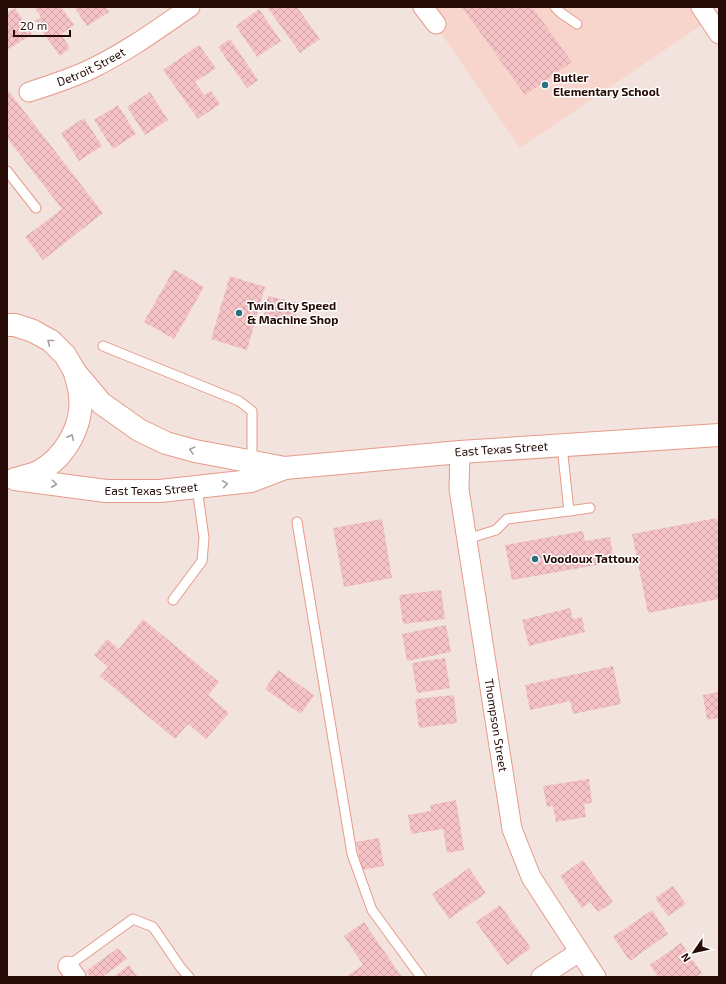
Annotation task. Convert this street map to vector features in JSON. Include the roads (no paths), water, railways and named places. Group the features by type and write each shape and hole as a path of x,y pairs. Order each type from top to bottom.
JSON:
{"main road":[{"name":"East Texas Street","path":"10,323 34,331 51,341 65,355 75,372 101,403 139,430 166,443 195,451 285,468 460,452 719,435"},
{"name":"East Texas Street","path":"11,479 38,472 57,459 71,440 79,418 80,395 75,372"},
{"name":"East Texas Street","path":"11,479 106,491 160,491 251,481 285,468"}],"street":[{"name":"Detroit Street","path":"29,92 92,69 138,44 190,7"},
{"path":"423,7 436,24"},
{"path":"701,7 719,34"},
{"name":"Thompson Street","path":"460,452 459,489 512,829 531,877 596,977"},
{"path":"541,977 579,952"}],"lane":[{"path":"556,7 561,13 578,24"},
{"path":"7,171 36,208"},
{"path":"103,346 239,401 252,411 252,462"},
{"path":"562,446 569,511"},
{"path":"173,600 202,560 204,538 197,488"},
{"path":"467,539 496,530 507,519 590,508"},
{"path":"297,522 352,854 372,910 421,977"},
{"path":"72,971 133,919 154,927 181,968 189,977"}],"place":[{"name":"Butler Elementary School","path":"545,85"},
{"name":"Twin City Speed & Machine Shop","path":"239,313"},
{"name":"Voodoux Tattoux","path":"535,559"}]}
